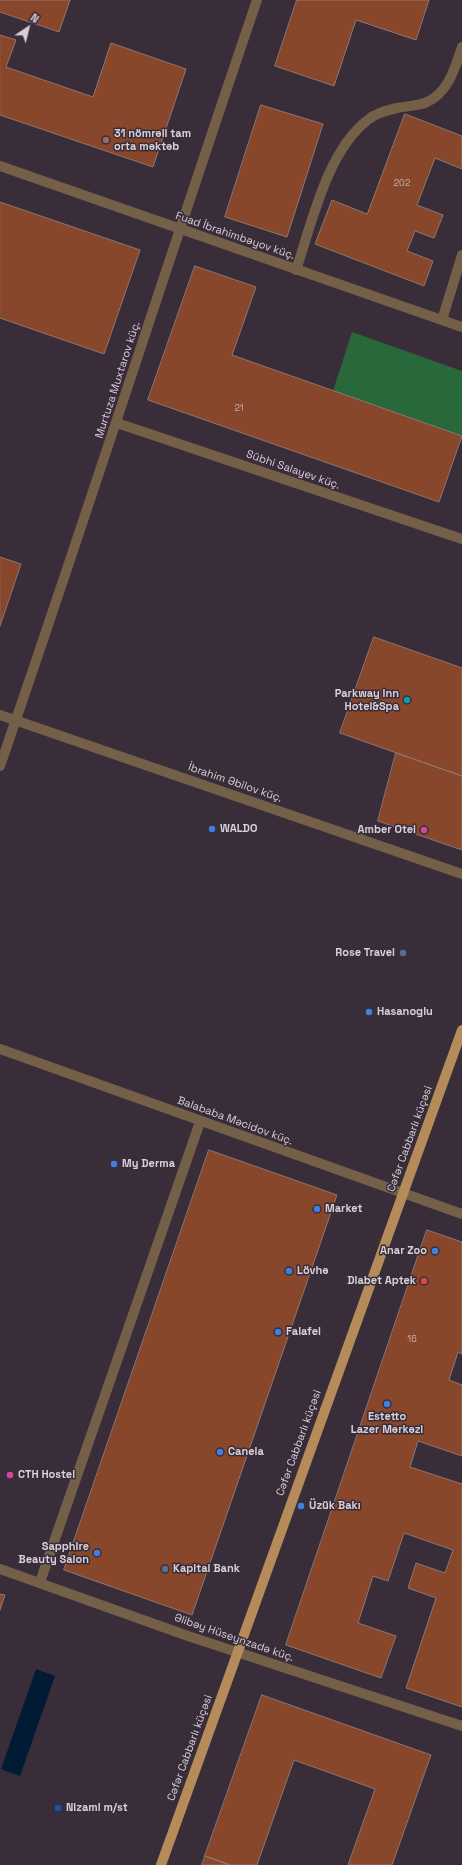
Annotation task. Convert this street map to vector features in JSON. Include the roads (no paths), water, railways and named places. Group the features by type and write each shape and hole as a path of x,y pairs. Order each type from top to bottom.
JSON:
{"main road":[{"name":"Cəfər Cabbarlı küçəsi","path":"161,1865 462,1030"}],"street":[{"name":"Murtuza Muxtarov küç.","path":"0,766 257,0"},
{"path":"296,270 330,171 345,143 369,118 388,110 426,103 442,92 454,71 462,47"},
{"name":"Fuad İbrahimbəyov küç.","path":"0,166 462,327"},
{"path":"442,320 462,255"},
{"name":"Sübhi Salayev küç.","path":"116,423 462,539"},
{"name":"İbrahim Əbilov küç.","path":"0,715 462,874"},
{"name":"Balababa Məcidov küç.","path":"0,1049 200,1122 462,1214"},
{"path":"40,1582 200,1122"},
{"name":"Əlibəy Hüseynzadə küç.","path":"0,1569 237,1652 462,1726"}],"water":[{"path":"36,1669 55,1676 20,1776 1,1769"}],"place":[{"name":"31 nömrəli tam orta məktəb","path":"106,140"},
{"name":"Parkway Inn Hotel&Spa","path":"407,700"},
{"name":"WALDO","path":"212,829"},
{"name":"Amber Otel","path":"424,830"},
{"name":"Rose Travel","path":"403,953"},
{"name":"Hasanoglu","path":"369,1012"},
{"name":"My Derma","path":"114,1164"},
{"name":"Market","path":"317,1209"},
{"name":"Anar Zoo","path":"435,1251"},
{"name":"Lövhə","path":"289,1271"},
{"name":"Diabet Aptek","path":"424,1281"},
{"name":"Falafel","path":"278,1332"},
{"name":"Estetto Lazer Mərkəzi","path":"387,1404"},
{"name":"Canela","path":"220,1452"},
{"name":"CTH Hostel","path":"10,1475"},
{"name":"Üzük Bakı","path":"301,1506"},
{"name":"Sapphire Beauty Salon","path":"97,1553"},
{"name":"Kapital Bank","path":"165,1569"},
{"name":"Nizami m/st","path":"58,1808"}]}
